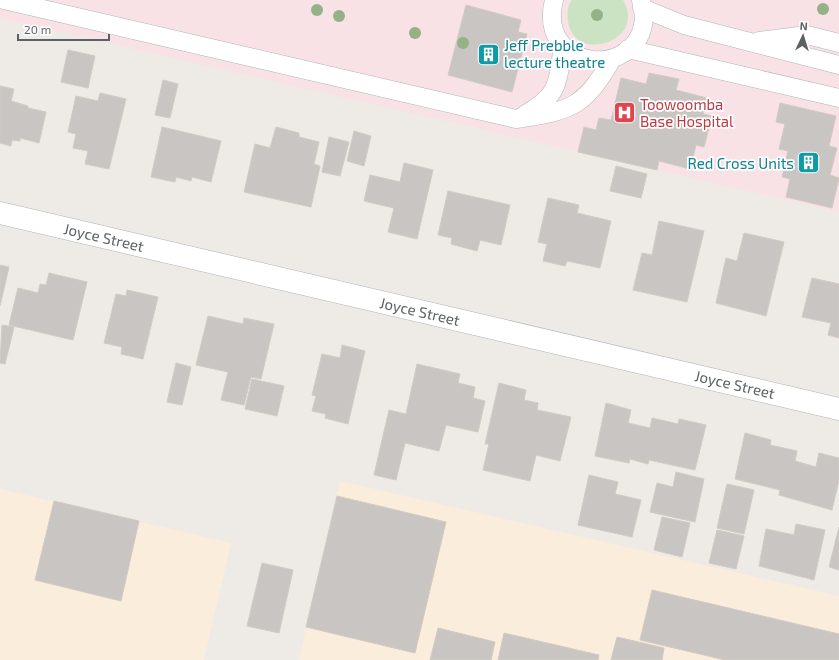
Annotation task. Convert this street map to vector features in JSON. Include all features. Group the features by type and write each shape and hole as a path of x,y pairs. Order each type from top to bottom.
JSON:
{"street":[{"name":"Joyce Street","path":"0,213 839,409"}],"lane":[{"path":"4,0 516,119 564,110 582,100 598,84 612,59"},
{"path":"554,0 551,13 553,30 563,46 577,57 595,61 612,59 628,50 639,36 644,18 642,4"},
{"path":"642,4 684,25 839,65"},
{"path":"751,42 807,35 839,42"},
{"path":"516,119 540,106 549,99 558,80 563,46"},
{"path":"628,50 839,98"}],"shaded area":[{"name":"Toowoomba Base Hospital","path":"0,0 839,0 839,212 0,18"},
{"path":"340,481 839,596 839,660 299,660"},
{"path":"0,489 231,543 204,660 0,660"}],"green space":[{"path":"572,0 623,0 628,14 626,27 618,36 607,42 595,45 583,42 573,34 568,21 568,10"}],"building":[{"name":"Jeff Prebble lecture theatre","path":"466,5 521,20 518,32 527,34 512,92 448,75"},
{"path":"68,50 95,56 88,88 61,82"},
{"path":"649,73 679,79 676,90 707,98 703,114 712,116 704,147 696,145 690,169 659,161 657,170 578,152 584,127 596,130 599,118 611,120 621,78 646,84"},
{"path":"163,80 178,84 170,118 155,115"},
{"path":"0,86 14,89 11,101 28,106 28,108 46,112 39,143 20,138 20,141 12,140 11,146 0,143"},
{"path":"100,93 126,99 109,169 85,164 88,151 73,148 76,134 68,132 76,96 98,101"},
{"name":"Red Cross Units","path":"780,103 836,116 829,146 837,148 830,175 839,178 832,208 786,197 790,179 782,177 788,151 779,149 785,124 776,122"},
{"path":"162,127 221,141 211,182 192,177 191,181 176,177 175,182 151,177"},
{"path":"276,127 299,133 299,137 319,142 314,164 320,166 311,207 244,192 255,144 270,148"},
{"path":"354,131 371,136 364,166 347,161"},
{"path":"329,137 349,142 340,176 322,172"},
{"path":"404,163 433,170 417,239 388,232 394,208 364,201 370,175 400,182"},
{"path":"616,166 647,174 641,198 610,191"},
{"path":"448,191 510,205 501,245 480,240 477,251 451,244 452,238 438,235"},
{"path":"548,198 579,205 577,213 611,221 600,268 567,261 565,266 543,261 547,244 538,242"},
{"path":"659,221 704,231 687,302 633,290 642,253 652,255"},
{"path":"744,233 784,242 766,316 716,303 726,258 737,261"},
{"path":"0,265 9,267 0,306"},
{"path":"49,273 87,282 73,340 9,325 18,288 38,293 40,284 46,285"},
{"path":"812,278 839,284 839,338 828,335 831,323 802,317"},
{"path":"127,290 158,297 143,359 121,354 122,347 104,343 116,294 126,296"},
{"path":"208,316 243,324 244,318 274,324 261,379 251,377 244,405 221,400 228,372 196,365"},
{"path":"2,325 14,327 5,364 0,363"},
{"path":"342,345 365,351 348,424 325,418 326,414 312,411 316,396 312,395 322,354 340,358"},
{"path":"176,363 191,367 182,405 167,402"},
{"path":"417,364 460,374 458,383 475,387 473,398 485,401 478,432 446,425 439,451 405,443 396,480 374,475 389,410 406,414"},
{"path":"252,379 284,386 277,416 245,409"},
{"path":"499,383 526,390 524,400 538,403 537,410 571,417 560,461 536,455 530,481 483,470 489,444 485,444"},
{"path":"606,403 631,410 628,423 650,428 652,418 678,424 679,419 706,425 695,470 649,460 648,464 630,459 629,463 595,456"},
{"path":"745,433 771,440 770,445 797,451 795,461 816,467 819,453 839,458 839,480 832,510 779,495 780,490 735,479"},
{"path":"676,472 704,479 695,522 650,512 657,483 673,487"},
{"path":"589,475 618,482 615,494 641,500 632,537 578,525"},
{"path":"727,484 754,490 744,534 717,528"},
{"path":"337,496 446,522 415,653 306,627"},
{"path":"54,501 139,521 121,601 35,580"},
{"path":"662,517 690,523 682,557 654,550"},
{"path":"796,524 825,530 814,580 759,566 766,529 794,535"},
{"path":"839,527 839,570 829,567"},
{"path":"717,530 744,536 736,569 709,563"},
{"path":"262,563 293,570 279,633 247,626"},
{"path":"652,590 839,634 839,660 725,660 640,640"},
{"path":"438,628 495,642 491,660 430,660"},
{"path":"504,633 599,655 598,660 498,660"},
{"path":"617,637 664,648 662,660 611,660"}],"place":[{"name":"Jeff Prebble lecture theatre","path":"488,54"},
{"name":"Toowoomba Base Hospital","path":"624,113"},
{"name":"Red Cross Units","path":"809,163"}]}
